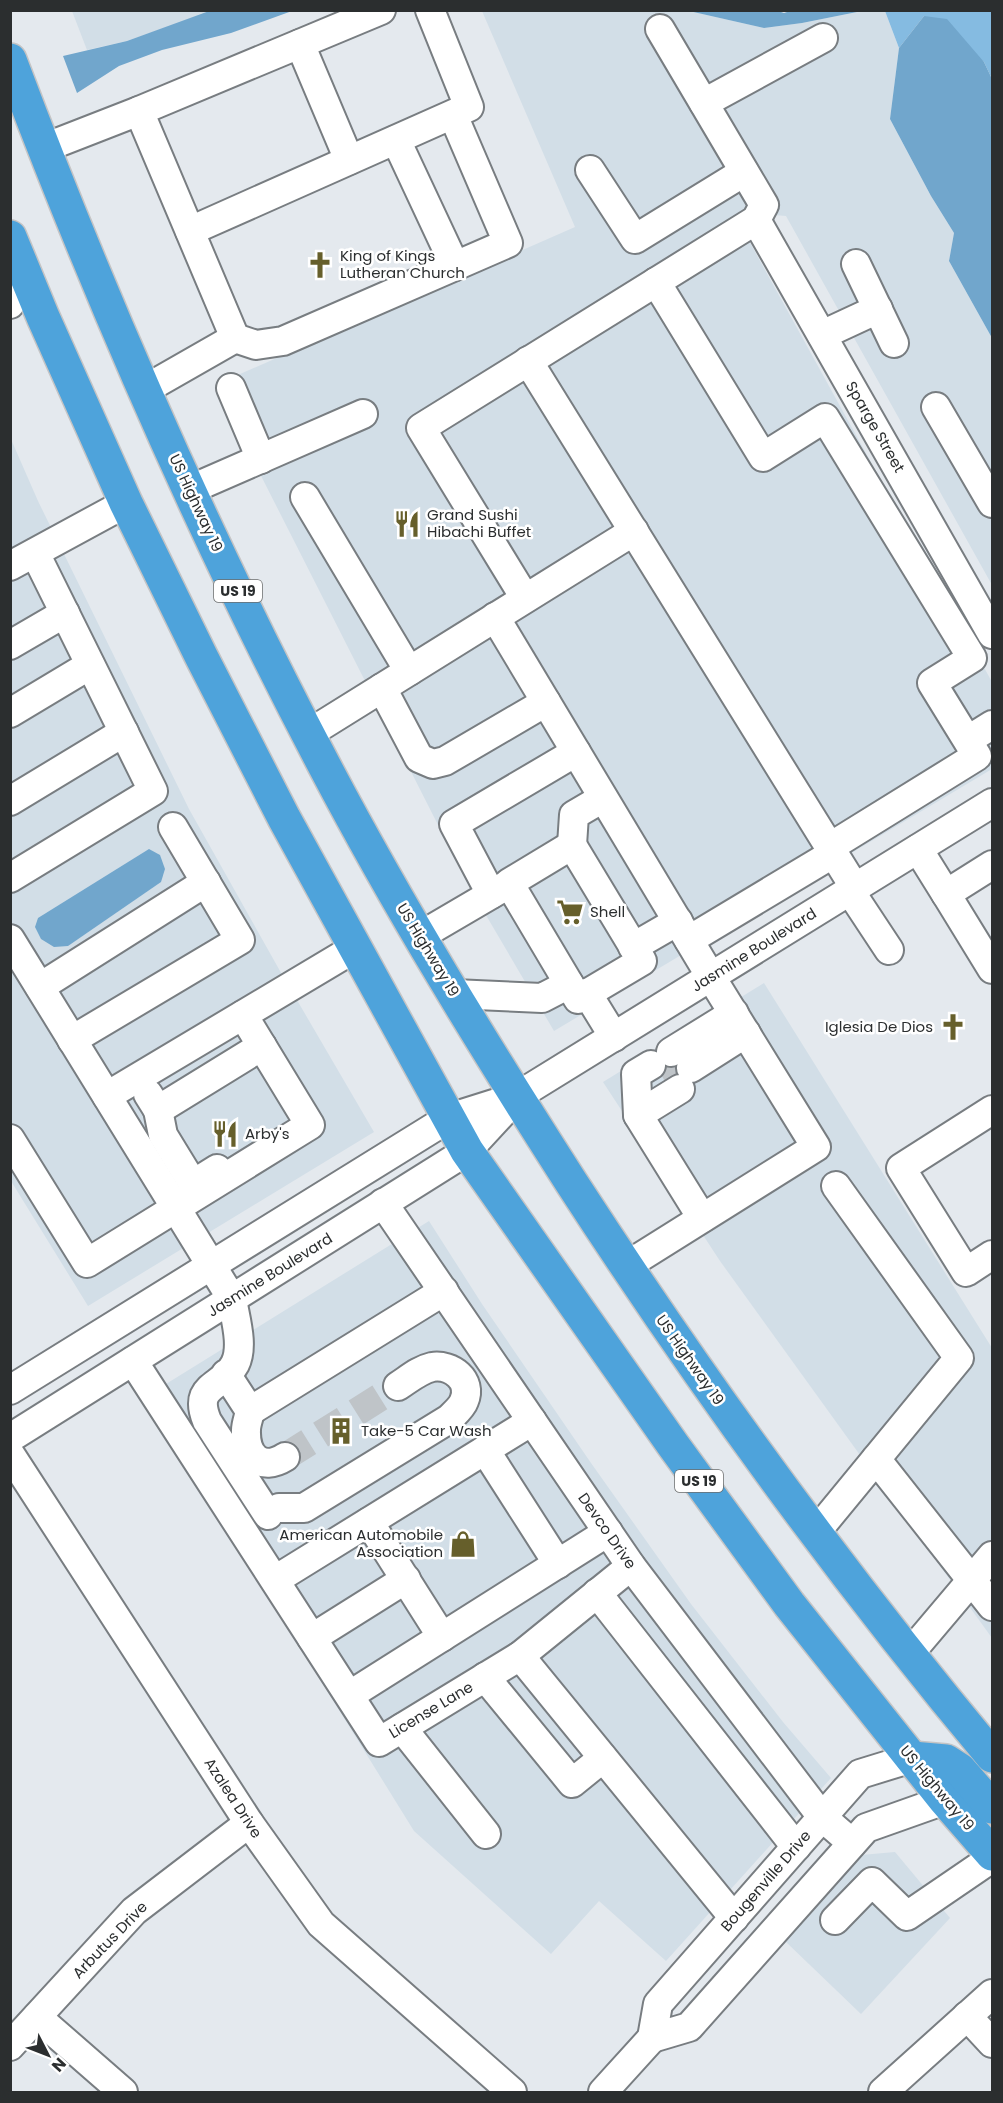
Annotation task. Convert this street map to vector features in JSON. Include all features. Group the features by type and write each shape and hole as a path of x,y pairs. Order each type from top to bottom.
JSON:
{"highway":[{"name":"US Highway 19","path":"10,60 113,322 189,490 308,734 381,870 516,1097 626,1266 731,1419 910,1653 993,1756"},
{"name":"US Highway 19","path":"10,237 126,503 201,656 284,818 467,1150 673,1445 768,1576 945,1800 993,1856"},
{"path":"912,1758 946,1761 960,1770 993,1807"}],"street":[{"path":"44,148 381,10"},
{"path":"190,231 469,107 430,10"},
{"path":"525,598 421,428 756,220 764,205 660,29"},
{"path":"704,103 823,38"},
{"path":"300,44 349,160"},
{"path":"139,111 235,338"},
{"path":"144,390 235,338 256,345 283,341 508,243 453,115"},
{"path":"396,140 455,266"},
{"path":"591,170 635,239 744,172"},
{"name":"Sparge Street","path":"756,220 993,634"},
{"path":"856,264 894,344"},
{"path":"10,304 26,275"},
{"path":"656,282 763,457 858,397"},
{"path":"822,335 878,309"},
{"path":"528,361 832,850 889,950"},
{"path":"231,388 261,459"},
{"path":"936,407 993,503"},
{"path":"189,490 363,414"},
{"path":"633,947 683,931 832,850 977,756 932,683 972,658 825,418"},
{"path":"305,497 409,671"},
{"path":"10,567 126,503"},
{"path":"308,734 634,531"},
{"path":"10,878 153,791 35,553"},
{"path":"10,645 64,613"},
{"path":"495,617 683,931 816,1147 626,1266"},
{"path":"10,713 90,665"},
{"path":"382,688 419,758 433,764 445,761 546,702"},
{"path":"968,741 993,725"},
{"path":"10,801 124,732"},
{"path":"576,752 454,824 500,889 614,1037"},
{"path":"454,994 542,998 578,989 642,961 572,845 574,815 603,798"},
{"name":"Jasmine Boulevard","path":"10,1390 449,1118 516,1097 993,803"},
{"path":"72,1040 240,940 173,827"},
{"path":"420,936 572,845"},
{"path":"918,849 993,969"},
{"path":"946,894 993,865"},
{"path":"40,987 206,882"},
{"path":"10,939 232,1299 239,1348 235,1365 205,1393 203,1412 207,1421 274,1511"},
{"path":"107,1096 355,948"},
{"path":"10,1139 87,1263 310,1125 243,1015"},
{"path":"665,1079 743,1028"},
{"path":"665,1079 743,1028"},
{"path":"158,1110 262,1046"},
{"path":"138,1077 158,1110 163,1135 193,1184 305,1116"},
{"path":"665,1079 702,1218"},
{"name":"Jasmine Boulevard","path":"10,1438 467,1150 516,1097"},
{"path":"993,1110 901,1168 966,1272 993,1255"},
{"path":"816,1532 959,1358 836,1185"},
{"name":"Devco Drive","path":"383,1203 631,1566 822,1817 852,1843"},
{"path":"250,1411 444,1292"},
{"name":"License Lane","path":"133,1361 379,1742 520,1656 631,1566"},
{"path":"243,1530 407,1429 449,1419 464,1402 466,1391 464,1380 456,1372 445,1367 423,1370 398,1386"},
{"path":"226,1374 250,1411 246,1430 248,1446 254,1458 263,1464 274,1464 285,1457"},
{"path":"275,1580 532,1421"},
{"path":"485,1450 558,1564"},
{"name":"Azalea Drive","path":"10,1454 249,1823 321,1924 512,2092"},
{"path":"876,1459 993,1606"},
{"path":"369,1522 442,1637"},
{"path":"350,1695 608,1532"},
{"path":"910,1653 993,1556"},
{"path":"312,1638 406,1579"},
{"path":"597,1593 796,1847"},
{"path":"520,1656 734,1918"},
{"path":"485,1677 572,1783 603,1758"},
{"path":"402,1728 486,1834"},
{"name":"Bougenville Drive","path":"652,2038 658,2004 860,1774 912,1758"},
{"path":"759,1800 790,1774"},
{"path":"603,2092 652,2038 689,2027 866,1828 945,1800"},
{"name":"Arbutus Drive","path":"10,2046 134,1911 249,1823"},
{"path":"835,1920 872,1882 907,1916 993,1856"},
{"path":"883,2092 993,1994"},
{"path":"967,2016 993,2043"},
{"path":"37,2017 123,2092"}],"shaded area":[{"path":"212,10 292,11 231,33 162,50 119,66 77,93 63,56 127,41"},
{"path":"775,10 784,13 793,10 862,11 764,28 689,11"},
{"path":"72,11 212,11 127,41 87,50"},
{"path":"482,11 689,11 764,28 862,11 885,11 899,48 890,119 931,196 954,233 949,261 992,338 992,585 786,216 749,213 737,219 992,682 992,769 554,1031 470,888 215,385 575,227"},
{"path":"885,11 992,11 992,79 984,62 924,16 899,48"},
{"path":"924,16 947,19 984,62 992,79 992,338 949,261 954,233 931,196 890,119 899,48"},
{"path":"10,437 38,501 189,809 374,1132 88,1306 11,1181"},
{"path":"149,849 160,855 165,869 161,882 68,946 54,947 41,939 35,927 38,918"},
{"path":"764,983 992,1348 992,1638 720,1261 603,1082"},
{"path":"429,1221 482,1304 691,1604 783,1722 831,1778 666,1961 599,1901 551,1954 414,1831 145,1397"},
{"path":"895,1852 950,1918 861,2014 785,1941 861,1855"}],"tunnel":[{"path":"660,1073 681,1060"},
{"path":"285,1457 398,1386"}],"place":[{"name":"King of Kings Lutheran Church","path":"320,265"},
{"name":"Grand Sushi Hibachi Buffet","path":"407,524"},
{"name":"Shell","path":"570,912"},
{"name":"Iglesia De Dios","path":"953,1027"},
{"name":"Arby's","path":"225,1134"},
{"name":"Take-5 Car Wash","path":"341,1431"},
{"name":"American Automobile Association","path":"463,1544"}]}
